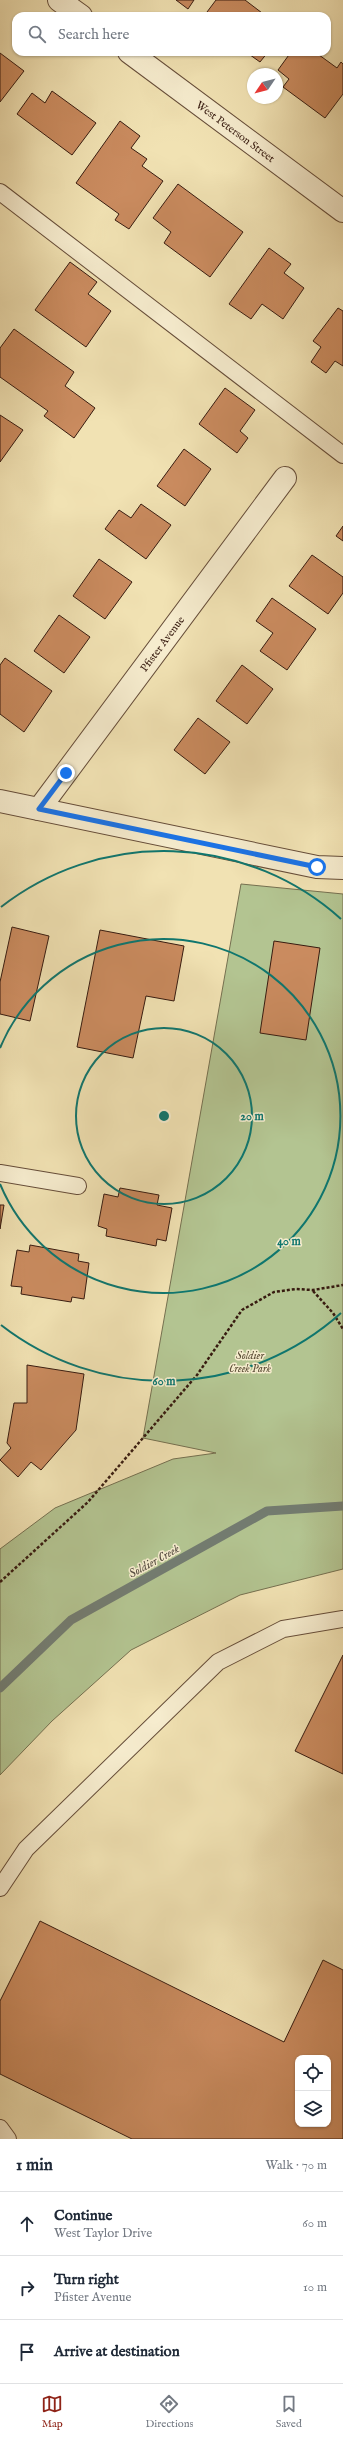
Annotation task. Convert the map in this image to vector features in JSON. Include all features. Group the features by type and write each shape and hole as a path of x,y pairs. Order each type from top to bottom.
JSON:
{"street":[{"path":"59,0 76,12"},
{"name":"West Peterson Street","path":"134,56 343,211"},
{"name":"Pfister Avenue","path":"39,809 285,478"},
{"path":"0,801 309,866 343,868"}],"lane":[{"path":"0,192 343,455"},
{"path":"0,1172 78,1186"},
{"path":"0,1888 26,1849 218,1662 283,1629 343,1619"},
{"path":"0,2128 8,2139"}],"path":[{"path":"0,1582 88,1502 196,1375 242,1310 274,1292 296,1289 312,1290 343,1284"},
{"path":"312,1290 333,1313 343,1329"}],"green space":[{"name":"Soldier Creek Park","path":"241,884 343,894 343,1569 240,1595 131,1650 52,1721 0,1775 0,1549 55,1508 173,1459 216,1453 143,1438"}],"building":[{"path":"176,0 194,0 188,9"},
{"path":"216,0 245,0 261,12 207,12"},
{"path":"0,53 24,71 0,102"},
{"path":"252,56 265,56 260,62"},
{"path":"288,56 320,56 337,68 341,62 343,64 343,94 325,118 283,87 289,79 283,74 283,68 279,68"},
{"path":"52,91 96,123 72,155 17,114 32,93 45,103"},
{"path":"120,121 140,136 131,148 147,159 142,166 163,181 129,229 115,220 119,214 76,183"},
{"path":"178,184 243,232 210,277 164,243 171,232 153,218"},
{"path":"269,248 291,264 284,273 304,288 283,319 262,304 251,319 229,304"},
{"path":"70,262 97,282 88,294 111,311 86,347 35,310"},
{"path":"338,308 343,311 343,366 335,361 326,373 311,362 321,347 313,341"},
{"path":"14,329 74,372 65,386 95,408 74,438 44,416 48,411 0,377 0,348"},
{"path":"225,388 255,410 240,431 248,438 237,453 199,424"},
{"path":"0,415 23,430 0,462"},
{"path":"184,449 211,469 185,506 157,486"},
{"path":"141,504 171,525 146,559 105,529 119,510 131,518"},
{"path":"343,526 343,541 336,536"},
{"path":"312,555 343,577 343,593 328,614 289,586"},
{"path":"99,559 132,582 105,619 73,596"},
{"path":"272,598 316,629 287,670 260,651 273,633 256,621"},
{"path":"59,615 90,637 64,673 34,651"},
{"path":"5,658 52,691 24,732 0,714 0,665"},
{"path":"242,665 273,689 247,724 216,701"},
{"path":"198,718 230,742 205,774 174,750"},
{"path":"12,927 49,936 30,1021 0,1014 0,982"},
{"path":"100,930 184,946 174,1001 146,996 133,1058 77,1047"},
{"path":"274,941 320,948 306,1040 260,1033"},
{"path":"120,1188 159,1195 157,1205 172,1208 166,1241 157,1239 156,1246 106,1236 107,1229 98,1226 104,1194 118,1197"},
{"path":"0,1205 4,1205 0,1229"},
{"path":"30,1245 79,1254 78,1261 89,1263 84,1299 72,1297 71,1302 21,1294 22,1287 11,1286 17,1250 29,1252"},
{"path":"27,1365 84,1374 76,1430 41,1470 31,1462 18,1477 0,1460 11,1448 7,1443 14,1403 27,1403"},
{"path":"343,1655 343,1774 295,1751"},
{"path":"40,1921 284,2042 323,1960 343,1970 343,2139 132,2139 0,2074 0,2001"}],"waterway":[{"name":"Soldier Creek","path":"0,1688 71,1620 267,1511 343,1506"}],"route":[{"path":"66,773 39,809 176,839 317,867"}]}
